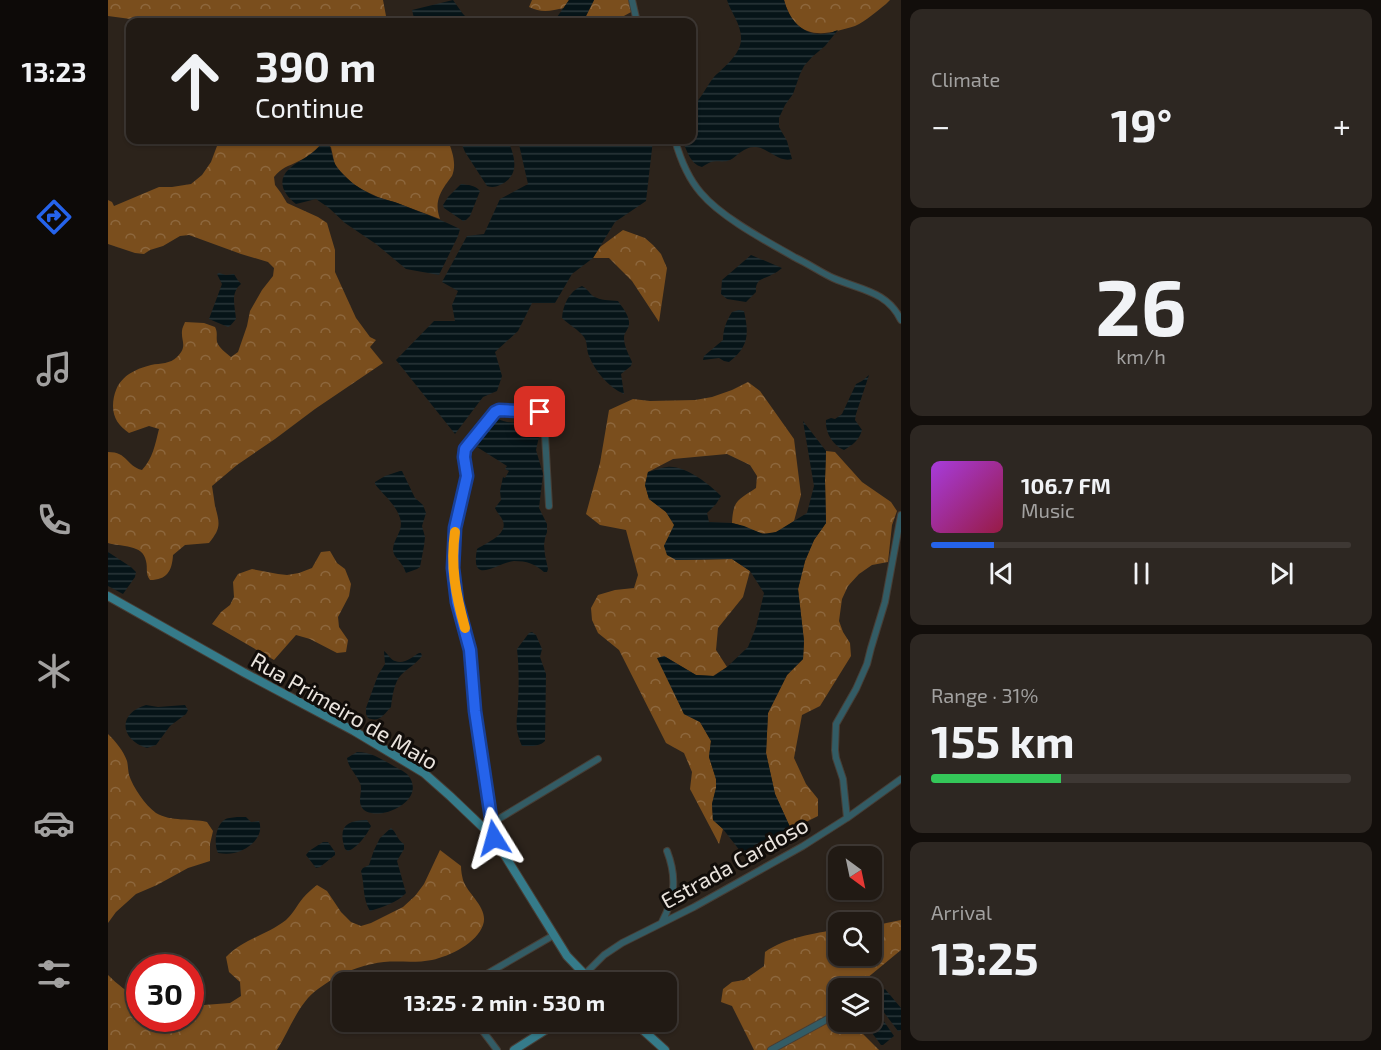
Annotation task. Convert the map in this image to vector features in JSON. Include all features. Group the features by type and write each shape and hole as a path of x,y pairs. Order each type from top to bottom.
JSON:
{"main road":[{"name":"Rua Primeiro de Maio","path":"108,596 396,755 424,773 494,838 567,956 581,972"},
{"path":"514,1050 542,1032"},
{"path":"645,1032 662,1047"}],"street":[{"path":"632,0 636,18"},
{"path":"676,144 679,156 697,188 712,204 769,243 833,278 878,294 894,308 901,320"},
{"path":"494,838 475,711 470,650 457,602 454,581 454,538 467,476 465,449 495,412 499,410 540,412 544,417 549,506"},
{"path":"847,818 843,779 835,750 836,724 867,664 885,602 901,515"},
{"path":"492,823 598,759"},
{"name":"Estrada Cardoso","path":"587,972 604,955 622,943 694,907 803,846 901,779"},
{"path":"662,922 670,905 673,891 674,875 667,851"},
{"path":"490,972 554,935"},
{"path":"771,1050 828,1019"},
{"path":"484,1032 497,1050"},
{"path":"651,1050 662,1047"}],"green space":[{"path":"108,0 383,0 386,16 380,18 126,18 108,16"},
{"path":"532,0 569,0 564,8 546,11 529,7"},
{"path":"594,0 630,0 633,11 620,18 585,18"},
{"path":"784,0 890,0 855,26 818,33 803,29 797,24 787,10"},
{"path":"216,144 321,144 309,155 282,169 274,177 275,185 287,203 327,223 335,250 335,272 356,318 370,337 376,340 370,347 383,363 237,465 212,486 218,522 213,538 209,543 185,545 173,555 168,574 156,580 150,580 146,561 141,552 131,547 108,543 108,452 120,454 133,466 142,470 151,456 159,429 149,426 129,433 122,428 113,410 116,390 124,378 136,370 168,362 177,357 183,347 182,331 185,322 204,323 215,327 217,342 221,348 231,357 238,352 250,311 273,276 274,268 268,262 189,235 180,236 144,254 108,244 108,200 114,206 159,187 191,184 202,175 211,162"},
{"path":"326,144 449,144 454,167 452,176 439,197 440,219 378,197 352,183 335,166 331,147"},
{"path":"623,230 645,238 661,254 667,268 659,322 632,281 609,258 593,258 600,247"},
{"path":"748,382 760,391 794,439 801,495 794,521 780,530 765,534 732,523 735,505 756,488 757,476 750,465 727,454 673,459 648,472 645,485 649,499 666,512 675,525 664,546 676,560 732,559 750,571 743,597 718,628 716,650 727,667 713,676 696,675 664,656 684,714 700,722 711,741 709,757 716,779 712,804 713,820 723,829 719,844 690,789 692,772 684,753 666,743 619,650 598,633 592,620 591,608 598,595 634,588 638,575 626,530 600,525 586,514 600,463 609,410 633,399 695,400 712,397"},
{"path":"826,451 835,452 862,482 891,502 897,511 892,525 888,562 872,565 859,574 848,586 842,599 839,621 850,643 851,656 820,706 802,715 794,758 806,784 818,799 818,816 790,827 775,794 766,753 768,713 787,675 803,659 804,641 798,589 805,561 814,540 826,523"},
{"path":"330,551 337,563 345,569 351,584 349,596 338,617 339,627 348,640 346,652 337,653 310,639 296,635 274,660 212,624 230,605 234,597 233,582 238,574 252,569 287,575 299,573 312,568 321,552"},
{"path":"108,734 127,761 133,785 152,810 168,818 207,822 213,831 210,861 188,868 136,894 116,912 108,923"},
{"path":"440,850 461,866 466,886 483,913 483,925 475,938 462,948 432,960 379,963 348,972 332,972 332,980 305,1001 277,1050 108,1050 108,975 126,990 126,1032 204,1032 204,1005 230,1003 241,996 240,982 229,972 226,957 240,946 286,920 317,885 327,891 351,922 361,926 403,907 424,884"},
{"path":"901,920 901,950 882,966 882,924"},
{"path":"828,931 828,966 882,966 867,978 828,978 828,1032 861,1032 879,1050 754,1050 732,1006 721,1002 723,989 732,982 744,980 764,966 765,952 800,937"}],"shaded area":[{"path":"453,0 467,18 414,18 412,10"},
{"path":"569,0 594,0 585,18 555,18"},
{"path":"727,0 784,0 789,14 803,29 816,34 838,30 804,66 793,94 779,118 779,127 787,141 792,159 783,159 760,148 752,147 745,149 730,160 711,162 702,167 692,160 684,144 696,144 696,102 714,77 738,51 741,40 740,29"},
{"path":"321,144 328,144 335,164 350,181 360,188 377,197 460,229 439,275 406,269 316,199 296,204 288,196 282,183 285,174 291,167 315,151"},
{"path":"462,144 509,144 514,158 512,175 500,185 487,186"},
{"path":"519,144 653,144 646,201 615,222 593,258 572,274 555,303 532,303 518,331 495,352 502,376 497,391 483,397 455,434 396,360 434,321 455,321 452,305 458,291 442,282 467,236 484,234 500,199 528,184"},
{"path":"461,184 474,186 480,191 470,216 463,221 443,205"},
{"path":"751,255 782,268 758,282 756,292 746,302 727,299 721,294 722,280"},
{"path":"217,274 234,274 241,284 234,296 236,319 228,327 209,319 222,284"},
{"path":"582,286 596,298 618,301 628,318 629,326 624,341 632,362 631,366 621,374 624,394 598,373 588,353 584,337 562,318 568,299 577,288"},
{"path":"744,311 747,327 746,340 740,351 729,362 719,358 703,360 704,356 723,340 728,319 732,312"},
{"path":"869,375 855,420 862,430 861,434 844,450 830,438 826,420 835,419 842,414 856,384"},
{"path":"534,418 540,432 536,450 543,474 539,508 547,524 544,545 547,572 530,564 514,561 481,570 477,567 477,549 499,534 504,526 495,508 501,500 503,477 505,478 509,471 505,469 507,466 477,447 480,442 477,440 489,423 496,423 498,419 520,422"},
{"path":"803,421 826,451 826,523 814,540 805,561 798,589 804,641 803,659 787,675 768,713 766,753 775,794 790,827 771,847 744,856 713,820 712,804 716,779 709,757 711,741 700,722 684,714 657,658 664,656 696,675 714,676 748,647 756,627 764,593 750,571 732,559 676,560 667,555 664,546 674,525 666,512 649,499 645,485 648,472 665,467 681,469 703,481 721,496 707,513 709,522 732,523 763,534 776,532 807,513 814,486"},
{"path":"400,471 426,513 422,526 425,537 420,567 406,573 393,552 401,527 400,518 392,504 375,484 385,476"},
{"path":"108,552 136,572 123,594 108,586"},
{"path":"532,632 536,635 542,649 540,657 546,674 545,741 537,745 522,746 517,724 519,683 517,649"},
{"path":"384,651 398,662 408,660 419,653 422,656 399,678 391,707 381,717 372,719 368,718 366,708 378,675 385,664"},
{"path":"146,705 158,707 185,705 188,710 170,726 156,745 147,748 131,739 126,726 130,714"},
{"path":"357,752 376,756 408,775 413,785 411,794 405,802 386,812 375,814 367,812 361,806 360,783 347,758"},
{"path":"246,817 251,822 259,821 260,832 250,846 230,854 218,853 216,841 220,824 228,818"},
{"path":"359,820 367,820 371,826 364,837 348,851 345,849 342,836 345,827"},
{"path":"391,828 404,844 404,849 397,861 406,893 394,902 370,911 367,906 361,871 369,865 380,838"},
{"path":"323,842 328,842 335,855 316,868 306,855"},
{"path":"885,989 901,1008 901,1030 898,1031 882,1010 882,991"},
{"path":"882,1019 894,1036 881,1045 871,1032 882,1032"}],"slow traffic":[{"path":"455,532 454,581 457,602 465,628"}],"route":[{"path":"494,838 475,711 469,643 457,602 454,581 455,528 467,476 464,453 468,444 491,416 499,410 540,412"}]}
